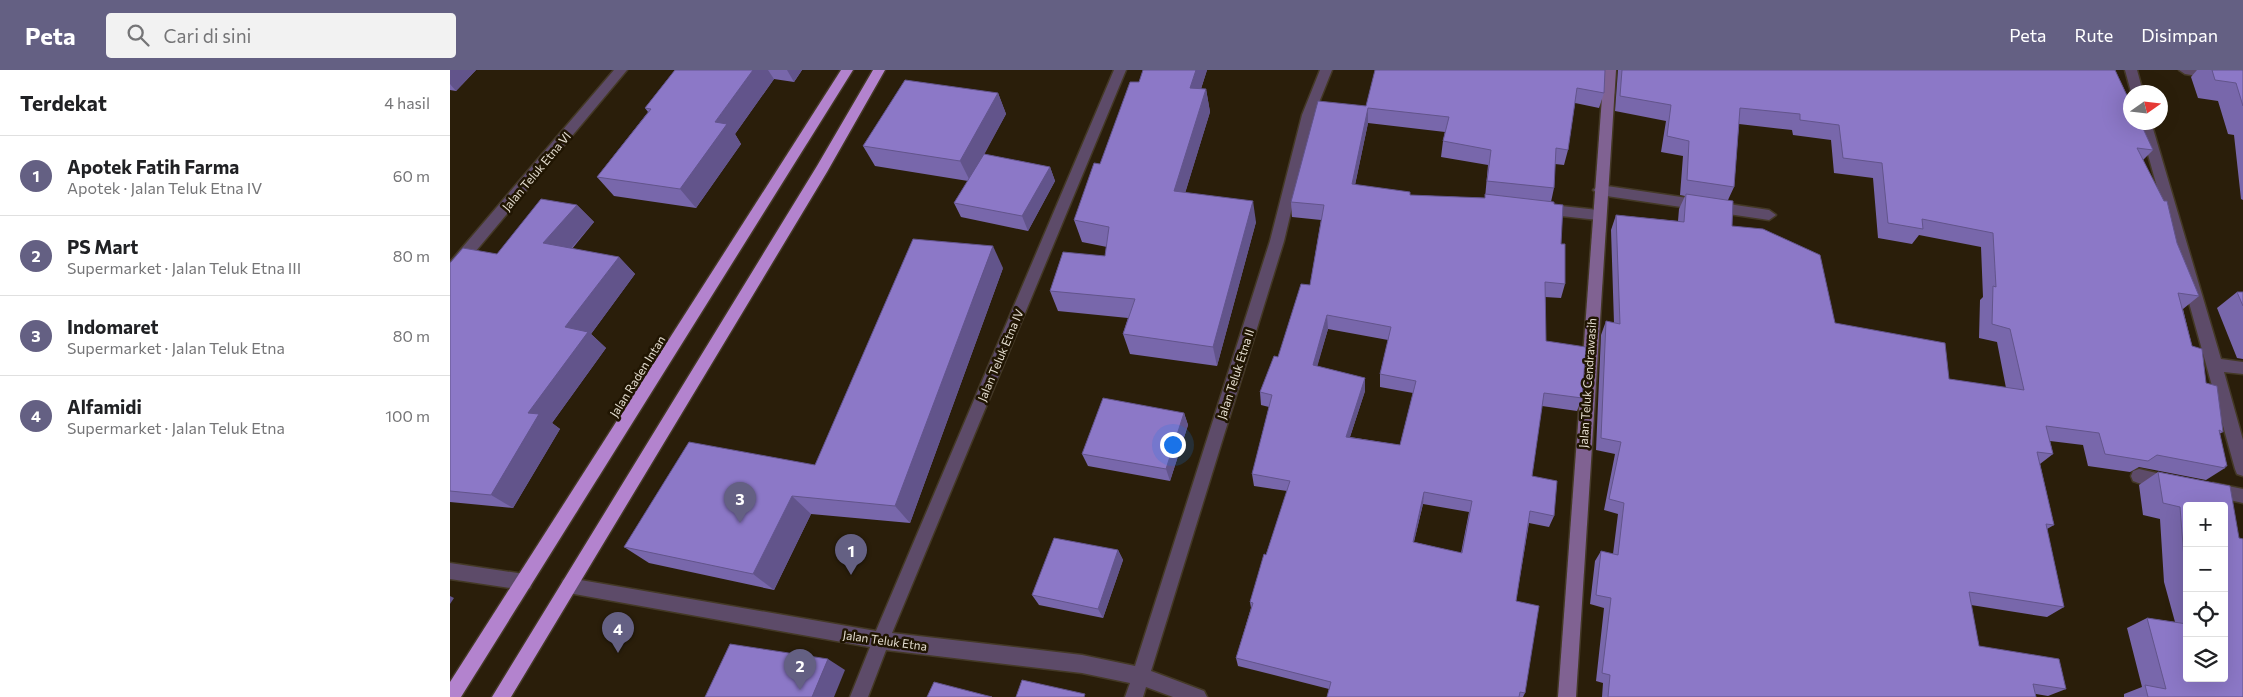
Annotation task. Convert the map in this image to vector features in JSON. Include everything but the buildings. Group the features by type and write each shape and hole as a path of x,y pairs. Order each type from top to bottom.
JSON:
{"highway":[{"name":"Jalan Raden Intan","path":"450,697 847,70"},
{"path":"501,697 822,169 879,70"}],"street":[{"name":"Jalan Teluk Etna VI","path":"450,272 621,70"},
{"name":"Jalan Teluk Etna IV","path":"859,697 883,641 900,592 1120,70"},
{"name":"Jalan Teluk Etna II","path":"1134,697 1277,241 1308,115 1326,70"},
{"name":"Jalan Teluk Cendrawasih","path":"1567,697 1598,215 1610,70"},
{"path":"2131,70 2135,85"},
{"path":"2185,70 2243,79"},
{"path":"2147,130 2243,468"},
{"path":"1600,190 1769,215"},
{"path":"1532,208 1598,215"},
{"path":"2215,364 2243,368"},
{"path":"2139,476 2243,496"},
{"path":"450,571 524,582"},
{"name":"Jalan Teluk Etna","path":"569,586 883,641 1082,664 1140,676 1198,697"}],"place":[{"name":"Indomaret","path":"740,523"},
{"name":"Apotek Fatih Farma","path":"851,575"},
{"name":"Alfamidi","path":"618,653"},
{"name":"PS Mart","path":"800,690"}]}
